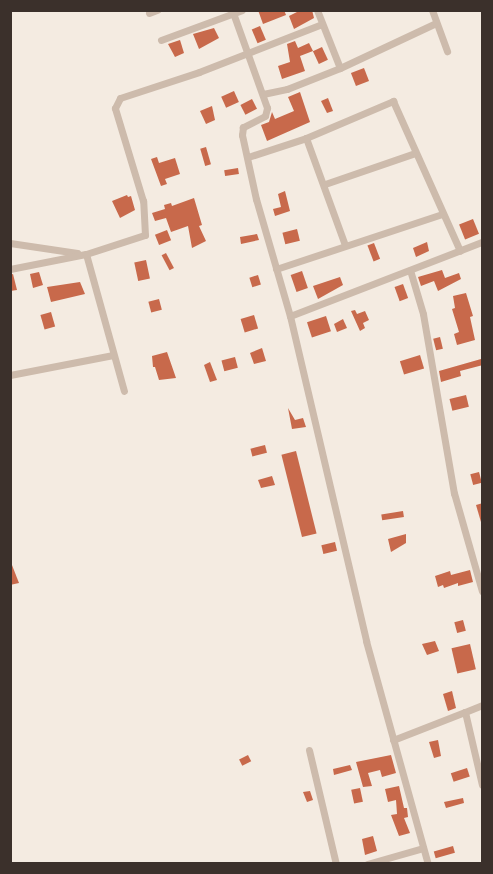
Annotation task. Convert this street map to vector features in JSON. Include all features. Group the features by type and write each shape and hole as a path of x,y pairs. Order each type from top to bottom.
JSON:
{"street":[{"path":"161,40 242,10"},
{"path":"317,10 340,68"},
{"path":"432,10 447,51"},
{"path":"232,12 267,108 265,116 243,127 242,135 256,199 290,316 366,641 428,864"},
{"path":"263,94 287,89 340,68 436,22"},
{"path":"10,269 86,254 145,235 143,201 115,108 120,98 247,54 322,24"},
{"path":"248,157 306,138 393,101 459,251"},
{"path":"306,138 325,184 345,245"},
{"path":"325,184 415,153"},
{"path":"276,269 442,214"},
{"path":"290,316 483,242"},
{"path":"10,243 86,254"},
{"path":"86,254 124,391"},
{"path":"410,270 423,314 454,494 483,591"},
{"path":"10,375 113,355"},
{"path":"393,740 483,705"},
{"path":"465,712 483,785"},
{"path":"309,750 336,864"},
{"path":"367,864 423,848"}],"building":[{"path":"258,10 284,10 286,15 263,24"},
{"path":"301,10 312,10 314,18 294,29 289,16"},
{"path":"260,26 266,40 258,43 252,30"},
{"path":"214,28 219,38 199,49 193,34"},
{"path":"180,40 184,53 175,57 168,44"},
{"path":"295,41 298,48 309,43 313,51 300,56 305,71 282,79 278,66 290,62 287,44"},
{"path":"322,47 328,60 319,64 313,51"},
{"path":"364,68 369,81 356,86 351,73"},
{"path":"234,91 239,102 226,108 221,97"},
{"path":"300,92 310,122 267,141 261,125 269,122 272,112 275,119 294,111 288,97"},
{"path":"328,98 333,111 327,113 321,101"},
{"path":"252,99 257,109 245,115 240,105"},
{"path":"212,106 215,120 206,124 200,111"},
{"path":"206,147 211,164 205,166 200,149"},
{"path":"157,157 159,163 175,158 180,174 165,179 167,184 161,186 151,159"},
{"path":"238,168 239,174 225,176 224,170"},
{"path":"285,191 290,211 275,216 273,209 281,207 278,194"},
{"path":"127,195 131,196 135,210 120,218 112,201"},
{"path":"194,198 202,225 199,226 206,241 192,248 188,226 171,232 166,218 155,221 152,213 165,209 164,205 171,203 172,206"},
{"path":"473,219 479,234 465,239 459,225"},
{"path":"297,229 300,241 285,244 282,233"},
{"path":"167,230 171,240 159,245 155,235"},
{"path":"257,234 259,240 241,244 240,237"},
{"path":"427,242 429,251 416,257 413,248"},
{"path":"374,243 380,259 374,261 367,246"},
{"path":"166,253 174,268 170,270 162,255"},
{"path":"146,260 150,279 138,281 134,262"},
{"path":"442,270 445,278 459,273 461,279 438,291 434,281 421,286 418,277"},
{"path":"302,271 308,288 297,292 291,275"},
{"path":"39,272 43,285 33,288 30,274"},
{"path":"13,274 17,290 10,291 10,275"},
{"path":"258,275 261,285 252,287 249,278"},
{"path":"340,277 343,285 318,299 313,286"},
{"path":"80,282 85,294 51,302 47,287"},
{"path":"403,284 408,298 400,301 395,287"},
{"path":"466,293 473,316 470,317 475,340 457,345 454,334 459,332 452,309 455,308 453,296"},
{"path":"159,299 162,310 151,312 148,302"},
{"path":"355,310 357,314 365,311 369,320 363,323 365,328 360,331 351,311"},
{"path":"51,312 55,326 45,329 40,315"},
{"path":"254,315 258,328 245,332 241,319"},
{"path":"326,316 331,331 312,337 307,322"},
{"path":"343,319 347,328 337,332 334,324"},
{"path":"440,337 443,349 436,350 433,339"},
{"path":"262,348 266,361 254,364 250,353"},
{"path":"167,352 176,378 159,380 155,367 153,367 152,356"},
{"path":"420,355 424,368 404,375 400,361"},
{"path":"235,357 238,368 224,371 221,361"},
{"path":"481,359 483,365 460,371 461,376 441,382 439,371"},
{"path":"210,362 217,380 210,382 204,365"},
{"path":"466,395 469,407 452,411 450,399"},
{"path":"288,408 295,420 303,418 306,427 292,429"},
{"path":"265,445 267,453 252,456 250,449"},
{"path":"296,451 317,533 302,537 281,455"},
{"path":"479,472 482,483 473,485 470,474"},
{"path":"272,476 275,485 261,488 258,480"},
{"path":"483,503 483,522 481,522 476,505"},
{"path":"403,511 404,517 382,520 381,514"},
{"path":"406,534 406,543 391,552 388,539"},
{"path":"335,542 337,551 323,554 321,545"},
{"path":"10,560 19,583 10,585"},
{"path":"470,570 473,582 458,586 458,583 444,588 443,585 438,587 435,576 450,571 451,575"},
{"path":"463,620 466,631 457,633 454,622"},
{"path":"435,641 439,651 427,655 422,644"},
{"path":"470,644 476,669 457,674 451,648"},
{"path":"452,691 456,708 448,711 443,694"},
{"path":"438,740 441,756 434,758 429,742"},
{"path":"248,755 251,761 242,766 239,760"},
{"path":"391,755 396,773 382,777 380,770 368,773 372,786 363,787 356,762"},
{"path":"350,765 352,770 334,775 333,769"},
{"path":"467,768 470,777 454,782 451,773"},
{"path":"399,786 404,808 407,808 408,817 404,818 410,833 399,836 391,815 397,814 396,800 388,802 385,789"},
{"path":"360,788 363,802 354,804 351,790"},
{"path":"310,791 313,800 307,802 303,792"},
{"path":"463,798 464,803 446,808 444,802"},
{"path":"373,836 377,851 365,855 362,839"},
{"path":"453,846 455,853 436,858 434,852"}]}
